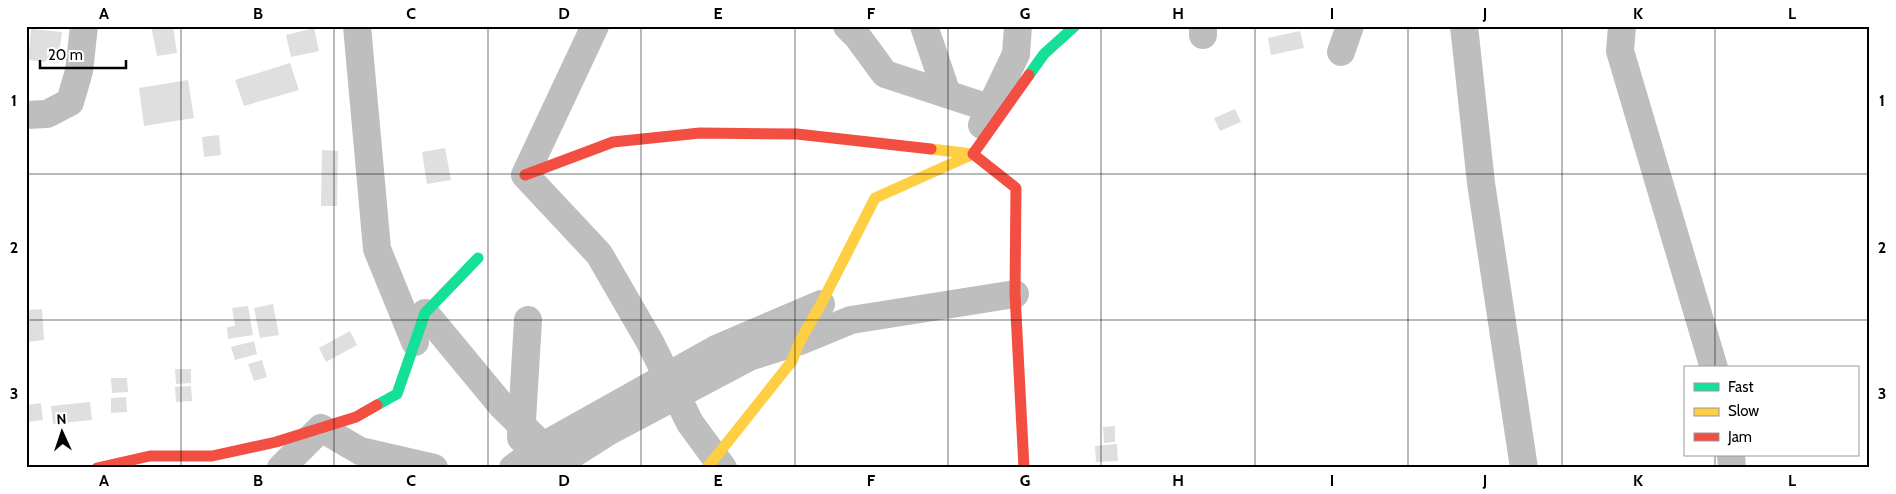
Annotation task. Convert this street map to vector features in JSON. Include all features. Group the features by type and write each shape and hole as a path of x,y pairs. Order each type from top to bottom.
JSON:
{"street":[{"path":"26,115 47,114 70,102 79,71 84,26"},
{"path":"357,26 376,249 415,342"},
{"path":"525,175 595,26"},
{"path":"924,26 947,94"},
{"path":"973,154 989,108 1016,54 1018,26"},
{"path":"525,175 599,254 650,342 690,423 715,464 792,361 800,341 875,198 973,154 1044,54 1075,26"},
{"path":"1340,52 1350,26"},
{"path":"1464,26 1481,183 1524,468"},
{"path":"1622,26 1620,51 1713,366"},
{"path":"857,30 885,74 989,108"},
{"path":"525,175 613,142 700,133 797,134 973,154 1016,188 1015,294 1024,468"},
{"path":"97,468 126,465 150,456 212,456 276,442 356,417 397,394 425,313 478,258"},
{"path":"672,386 749,357 800,341 851,320 1015,294"},
{"path":"528,320 518,466 554,461 611,430 672,386 718,348 821,304"},
{"path":"425,313 502,406 554,461"},
{"path":"281,468 321,428"},
{"path":"321,428 360,451 434,468"}],"building":[{"path":"151,26 173,26 177,53 157,56"},
{"path":"314,28 319,51 291,57 286,35"},
{"path":"31,29 62,32 58,63 28,60"},
{"path":"1300,31 1304,48 1271,55 1268,38"},
{"path":"290,63 299,90 244,106 235,80"},
{"path":"188,80 194,118 144,126 139,88"},
{"path":"1235,109 1241,122 1220,131 1214,118"},
{"path":"219,135 221,155 204,157 202,137"},
{"path":"445,148 451,180 427,184 422,152"},
{"path":"322,150 338,151 337,206 321,206"},
{"path":"273,304 279,335 260,338 254,308"},
{"path":"248,306 253,335 228,339 227,327 235,326 232,308"},
{"path":"42,309 44,340 26,342 26,310"},
{"path":"350,331 357,345 326,362 319,348"},
{"path":"254,341 257,354 235,360 231,347"},
{"path":"262,360 267,377 254,381 248,364"},
{"path":"175,369 191,369 191,383 176,384"},
{"path":"111,378 127,378 128,392 112,393"},
{"path":"191,386 192,401 176,402 175,387"},
{"path":"126,397 127,412 111,413 111,398"},
{"path":"90,402 92,420 53,424 51,406"},
{"path":"41,403 43,420 27,422 26,405"},
{"path":"1115,426 1115,442 1104,443 1103,427"},
{"path":"1117,444 1118,461 1096,462 1095,446"}],"traffic: fast":[{"path":"1029,75 1044,54 1075,26"},
{"path":"377,405 397,394 425,313 478,258"}],"traffic: slow":[{"path":"707,468 792,361 800,341 875,198 973,154 931,149"}],"traffic: jam":[{"path":"1024,468 1015,294 1016,188 973,154 1029,75"},
{"path":"525,175 613,142 700,133 797,134 931,149"},
{"path":"97,468 150,456 212,456 276,442 356,417 377,405"}]}
